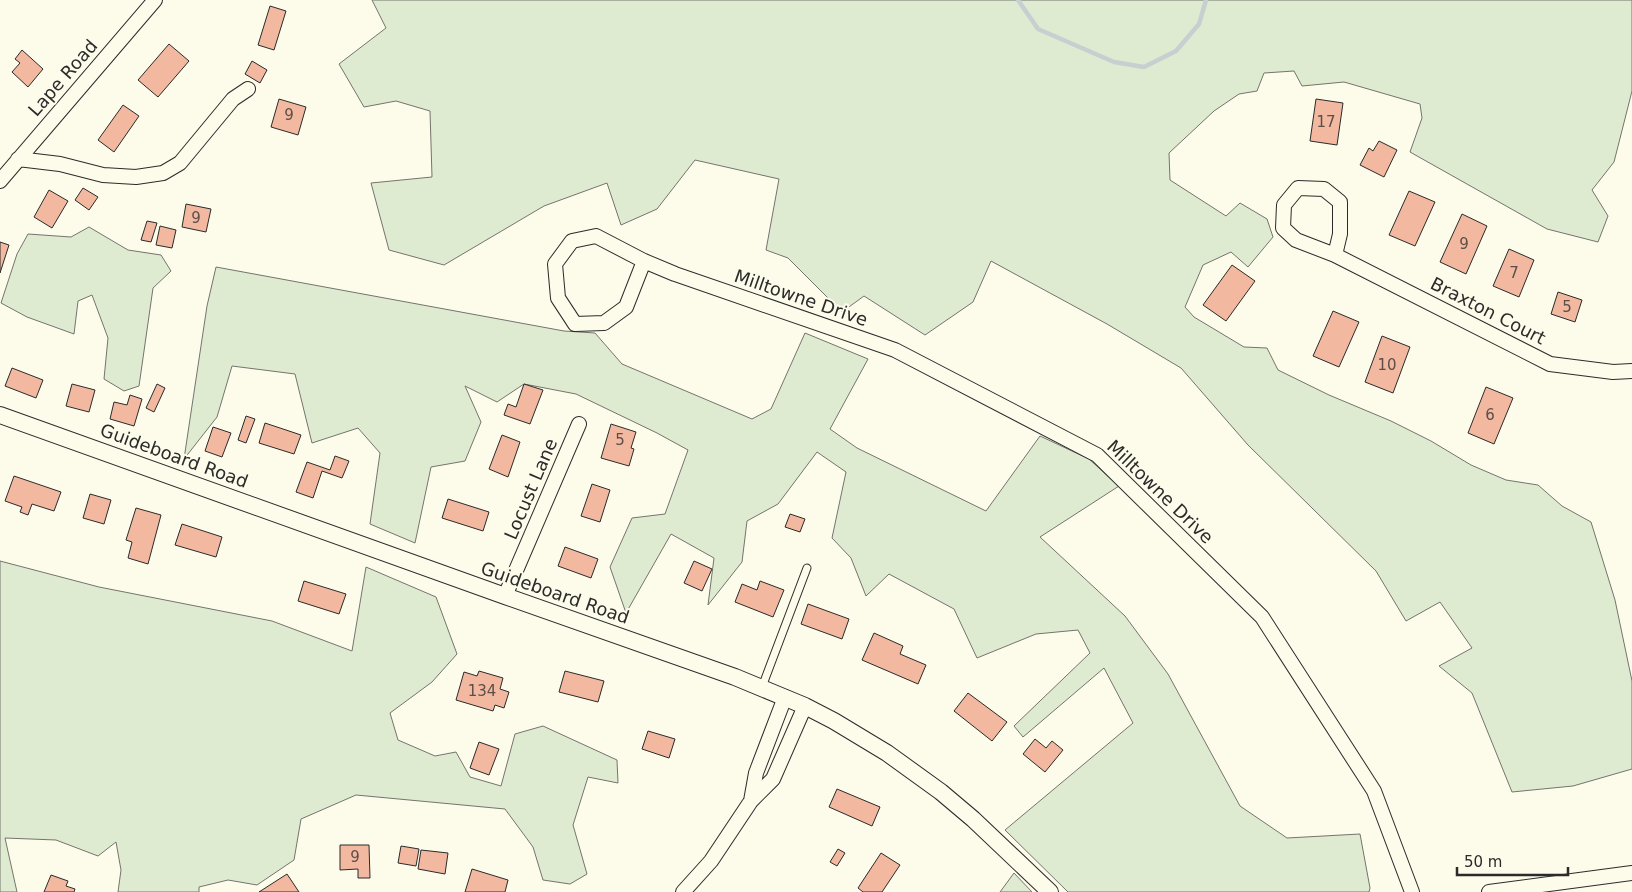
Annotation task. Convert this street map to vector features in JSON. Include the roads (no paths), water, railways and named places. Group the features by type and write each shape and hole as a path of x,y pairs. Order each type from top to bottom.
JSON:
{"street":[{"name":"Lape Road","path":"0,181 155,0"},
{"path":"18,159 60,164 103,175 136,177 163,173 180,162 233,99 248,89"},
{"name":"Braxton Court","path":"1335,255 1340,234 1340,202 1324,189 1298,188 1284,204 1283,228 1296,240 1335,255 1550,364 1613,372 1632,371"},
{"name":"Milltowne Drive","path":"644,261 626,307 604,323 575,324 558,298 555,264 572,241 596,236 644,261 675,274 895,350 1097,455 1262,617 1374,791 1412,892"},
{"name":"Guideboard Road","path":"0,415 735,677 805,706 834,721 886,753 941,792 973,818 1050,892"},
{"name":"Locust Lane","path":"504,596 579,424"},
{"path":"751,801 756,772 785,697"},
{"path":"683,892 711,861 751,801 773,779 805,706"},
{"path":"1489,892 1632,873"}],"lane":[{"path":"762,688 807,568"}],"waterway":[{"path":"1018,0 1038,29 1114,62 1144,67 1176,51 1199,24 1206,0"}]}
